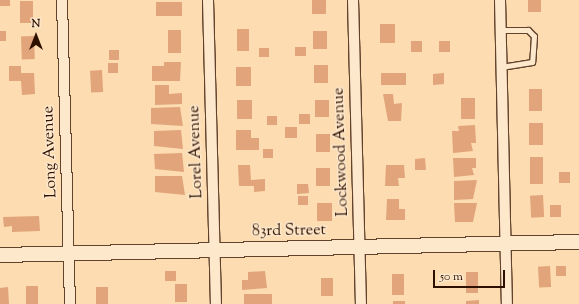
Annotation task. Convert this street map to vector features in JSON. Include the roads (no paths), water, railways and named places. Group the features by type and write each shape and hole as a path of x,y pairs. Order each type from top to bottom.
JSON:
{"street":[{"name":"Long Avenue","path":"62,0 70,304"},
{"name":"Lorel Avenue","path":"208,0 216,304"},
{"name":"Lockwood Avenue","path":"353,0 361,304"},
{"path":"500,0 507,304"},
{"name":"83rd Street","path":"0,255 579,242"}],"lane":[{"path":"501,30 528,30 534,36 532,62 502,67"}]}
